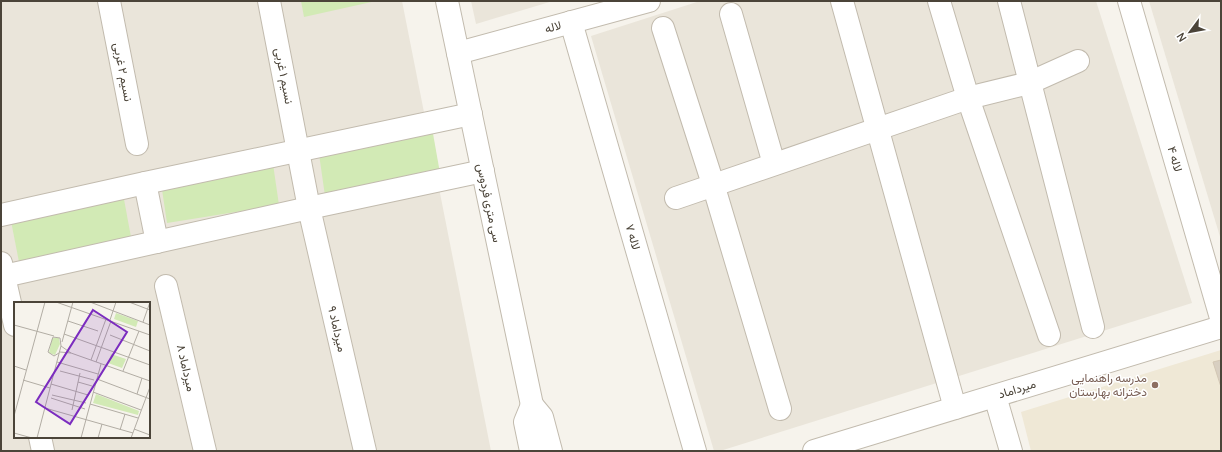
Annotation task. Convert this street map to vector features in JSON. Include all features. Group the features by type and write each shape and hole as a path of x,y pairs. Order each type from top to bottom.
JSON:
{"street":[{"name":"نسیم ۲ غربی","path":"110,1 137,144"},
{"name":"نسیم ۱ غربی","path":"270,1 309,208"},
{"name":"سی متری فردوس","path":"447,1 532,405"},
{"path":"842,1 955,408"},
{"path":"939,1 968,98 1049,336"},
{"path":"1008,1 1093,327"},
{"name":"لاله ۴","path":"1129,1 1221,318"},
{"name":"لاله","path":"458,53 639,2"},
{"path":"731,14 774,164"},
{"name":"لاله ۷","path":"571,22 695,451"},
{"path":"663,28 713,184 780,409"},
{"path":"676,198 713,184 968,98 1029,83 1078,61"},
{"path":"1,215 471,114"},
{"path":"14,321 2,270 157,242 483,171"},
{"path":"145,183 157,242"},
{"name":"میرداماد ۹","path":"309,208 365,451"},
{"name":"میرداماد ۸","path":"166,286 205,451"},
{"name":"میرداماد","path":"814,451 1221,327"},
{"path":"995,396 1011,451"},
{"path":"531,451 525,422 532,405 542,417 551,451"},
{"path":"40,438 44,451"}],"shaded area":[{"path":"1,1 402,1 491,451 1,451"},
{"path":"471,1 553,1 476,24"},
{"path":"700,1 1096,1 1192,303 720,451 714,451 591,36"},
{"path":"1149,1 1221,1 1221,240"},
{"name":"مدرسه راهنمایی دخترانه بهارستان","path":"1221,350 1221,451 1031,451 1021,412"}],"green space":[{"path":"301,1 376,1 304,17"},
{"path":"432,128 440,173 325,196 319,154"},
{"path":"273,164 279,205 167,223 161,183"},
{"path":"123,194 131,237 19,262 11,221"}],"building":[{"path":"1221,360 1221,387 1213,362"}],"place":[{"name":"مدرسه راهنمایی دخترانه بهارستان","path":"1155,385"}]}
